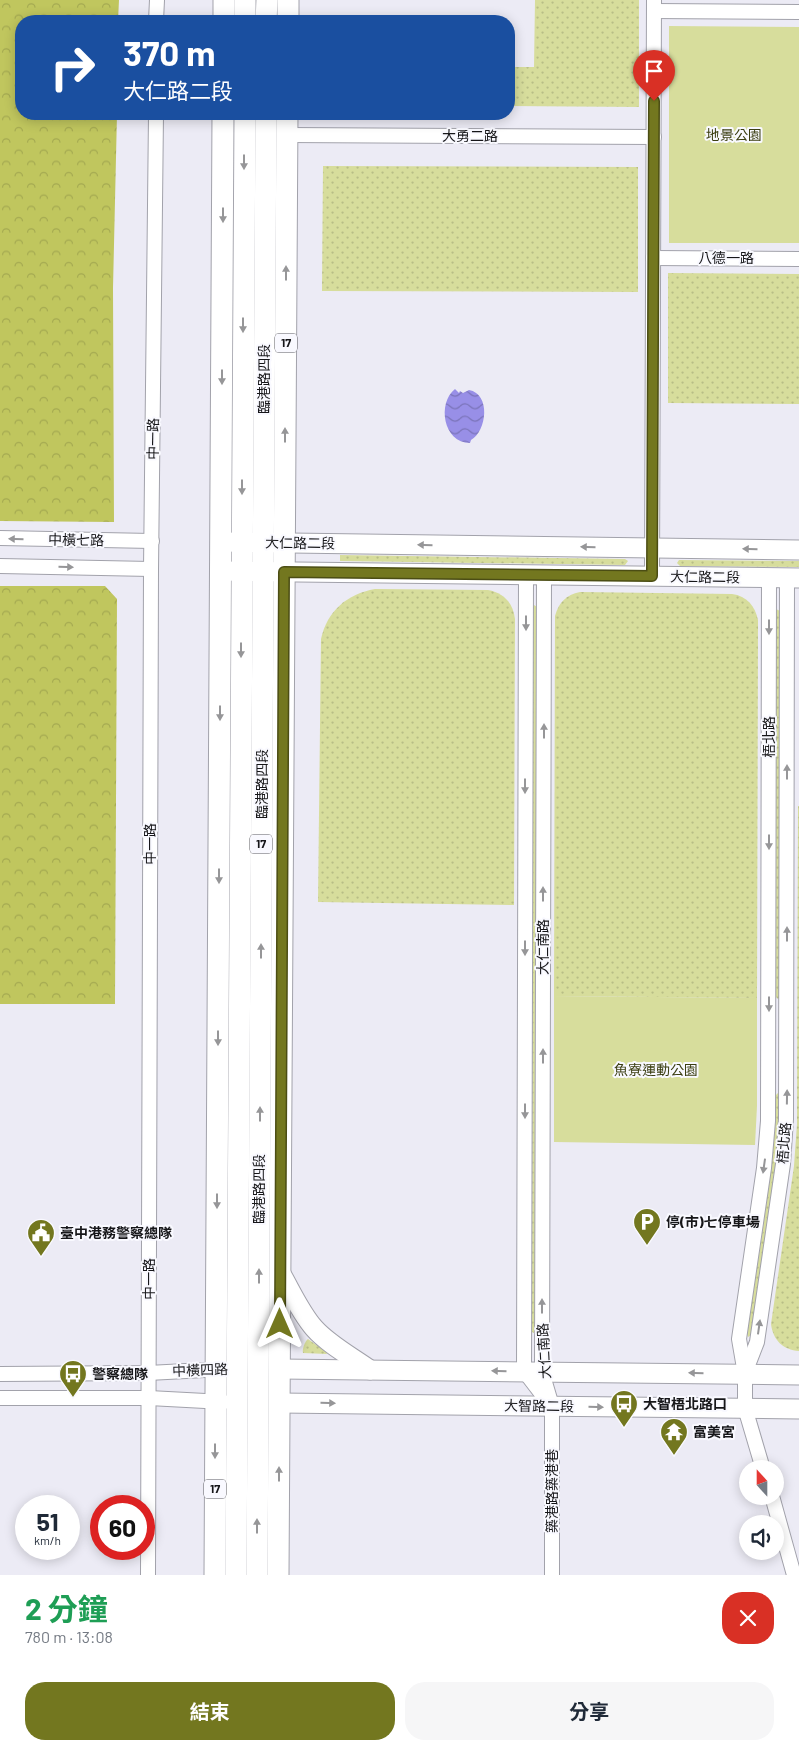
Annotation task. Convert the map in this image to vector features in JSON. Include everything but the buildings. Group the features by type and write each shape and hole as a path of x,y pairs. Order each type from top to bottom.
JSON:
{"main road":[{"path":"224,0 224,15"},
{"path":"245,0 245,15"},
{"path":"266,15 267,0"},
{"path":"288,0 288,15"},
{"name":"17","path":"215,1575 223,120"},
{"name":"臨港路四段","path":"236,1575 245,120"},
{"name":"臨港路四段","path":"257,1575 266,120"},
{"name":"臨港路四段","path":"278,1575 287,120"}],"street":[{"path":"156,15 157,0"},
{"path":"652,576 654,5 799,12"},
{"name":"中一路","path":"148,1575 151,569 156,120"},
{"name":"大勇二路","path":"287,136 654,137"},
{"name":"八德一路","path":"653,258 799,258"},
{"name":"中橫七路","path":"0,538 152,541"},
{"name":"大仁路二段","path":"221,542 799,550"},
{"name":"中橫七路","path":"0,566 151,569"},
{"name":"大仁路二段","path":"221,570 785,578"},
{"name":"大仁南路","path":"535,575 533,1372 552,1406"},
{"name":"梧北路","path":"760,1460 745,1408 745,1374 739,1339 764,1168 768,1106 785,578"},
{"path":"280,1272 303,1313 314,1327 328,1340 370,1370"},
{"path":"280,1369 799,1375"},
{"name":"中橫四路","path":"0,1374 148,1373 280,1369"},
{"name":"中橫四路","path":"0,1398 148,1398 280,1403"},
{"name":"大智路二段","path":"280,1403 799,1409"},
{"name":"築港路築港巷","path":"552,1406 552,1575"},
{"path":"775,1505 794,1575"}],"green space":[{"path":"0,0 119,0 118,15 15,15 15,120 117,120 113,288 114,522 0,521"},
{"path":"535,0 639,0 639,107 515,106 515,67 534,67"},
{"name":"地景公園","path":"669,26 799,27 799,243 669,243"},
{"path":"323,166 638,167 638,292 322,291"},
{"path":"668,273 799,274 799,404 668,403"},
{"path":"340,555 625,559 628,561 625,565 340,561"},
{"path":"679,560 799,561 799,567 680,566 677,563"},
{"path":"0,586 105,586 117,599 115,1004 0,1004"},
{"path":"375,589 488,590 503,596 512,608 515,619 514,905 318,902 321,639 328,620 340,605 356,595"},
{"path":"580,592 732,594 746,599 755,610 758,620 757,998 554,996 555,616 564,600"},
{"path":"534,605 537,607 534,1333 532,1332"},
{"path":"776,609 780,611 780,997 778,999 776,997"},
{"path":"798,806 799,1351 788,1349 780,1343 774,1335 771,1324 794,1166 797,1124"},
{"name":"魚寮運動公園","path":"554,996 757,998 755,1145 554,1142"},
{"path":"778,1093 780,1095 776,1160 751,1335 748,1337 769,1185 776,1095"},
{"path":"308,1339 327,1354 303,1353 304,1345"}],"water":[{"path":"455,389 459,393 460,391 463,393 469,390 476,393 484,405 481,429 470,443 454,437 446,421 446,403 449,395"}],"place":[{"name":"停(市)七停車場","path":"647,1246"},
{"name":"臺中港務警察總隊","path":"41,1257"},
{"name":"警察總隊","path":"73,1398"},
{"name":"大智梧北路口","path":"624,1428"},
{"name":"富美宮","path":"674,1456"}],"route":[{"path":"280,1324 284,572 652,576 654,101"}]}
